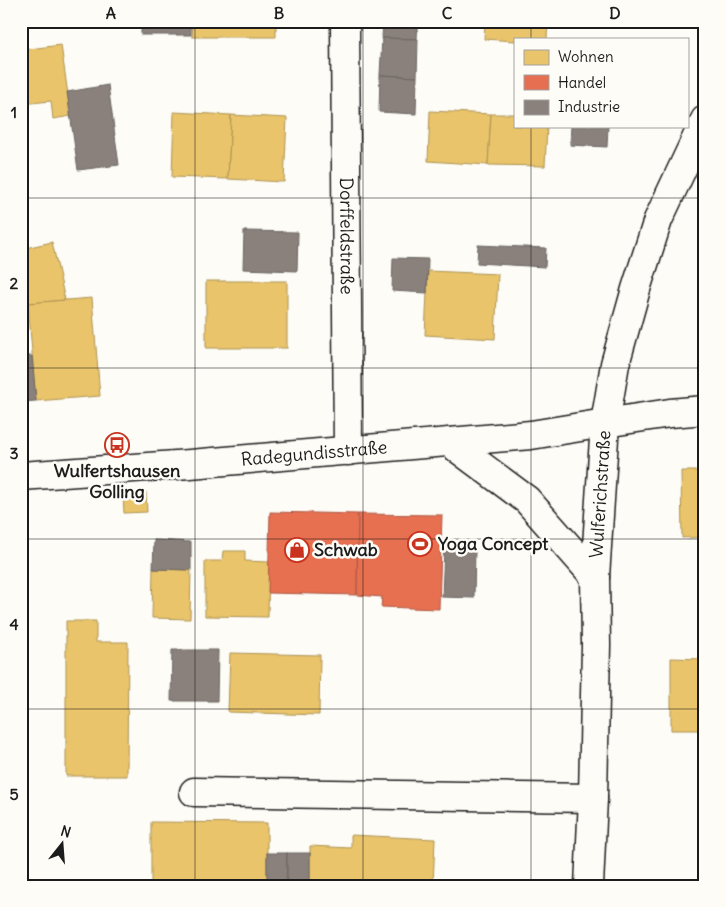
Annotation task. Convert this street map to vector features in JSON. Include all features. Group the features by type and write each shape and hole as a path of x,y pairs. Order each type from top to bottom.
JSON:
{"street":[{"name":"Dorffeldstraße","path":"345,21 348,451"},
{"name":"Wulferichstraße","path":"589,886 594,798 595,577 605,423 615,364 658,220 705,120"},
{"name":"Radegundisstraße","path":"21,476 531,435 670,413 705,410"},
{"path":"449,442 527,500 595,577"},
{"path":"194,792 594,798"}],"building: Wohnen":[{"path":"193,21 276,21 276,37 192,37"},
{"path":"485,21 548,21 547,38 514,38 514,41 484,39"},
{"path":"61,45 71,116 53,119 51,101 21,104 21,50"},
{"path":"430,111 491,114 488,165 428,161"},
{"path":"174,112 231,115 228,179 172,177"},
{"path":"491,114 514,114 514,128 547,128 545,166 488,165"},
{"path":"231,115 287,118 284,182 228,179"},
{"path":"52,242 65,300 21,304 21,249"},
{"path":"428,271 498,274 495,339 425,335"},
{"path":"206,281 287,281 287,348 206,348"},
{"path":"92,298 100,396 36,401 28,303"},
{"path":"681,471 705,471 705,537 682,538"},
{"path":"146,492 147,512 124,513 123,493"},
{"path":"223,551 245,551 245,561 269,562 268,617 205,616 205,561 222,561"},
{"path":"153,569 191,570 190,619 152,618"},
{"path":"66,621 96,621 96,642 128,642 127,776 66,776"},
{"path":"230,653 320,655 319,715 228,712"},
{"path":"671,658 705,659 705,730 671,730"},
{"path":"703,795 705,795 705,861 701,860"},
{"path":"151,822 267,823 267,886 151,886"},
{"path":"351,835 435,839 433,886 310,886 310,846 351,848"}],"building: Handel":[{"path":"270,512 358,514 357,595 268,593"},
{"path":"358,514 442,515 439,609 381,607 382,597 357,595"}],"building: Industrie":[{"path":"141,21 191,21 191,35 141,35"},
{"path":"383,21 418,21 417,39 382,38"},
{"path":"382,38 418,39 417,77 380,75"},
{"path":"380,75 417,77 416,114 379,112"},
{"path":"108,85 119,165 78,170 67,92"},
{"path":"571,128 608,128 607,147 570,145"},
{"path":"244,231 298,232 297,271 243,269"},
{"path":"478,245 546,248 545,267 477,263"},
{"path":"393,258 428,259 427,293 392,291"},
{"path":"21,356 32,356 36,401 21,402"},
{"path":"154,540 191,542 191,570 153,569"},
{"path":"444,548 475,549 474,598 442,597"},
{"path":"172,650 218,650 217,701 171,701"},
{"path":"267,853 287,853 287,886 267,886"},
{"path":"287,853 310,853 310,886 287,886"}],"place":[{"name":"Wulfertshausen Golling","path":"117,445"},
{"name":"Yoga Concept","path":"420,544"},
{"name":"Schwab","path":"297,550"}]}
